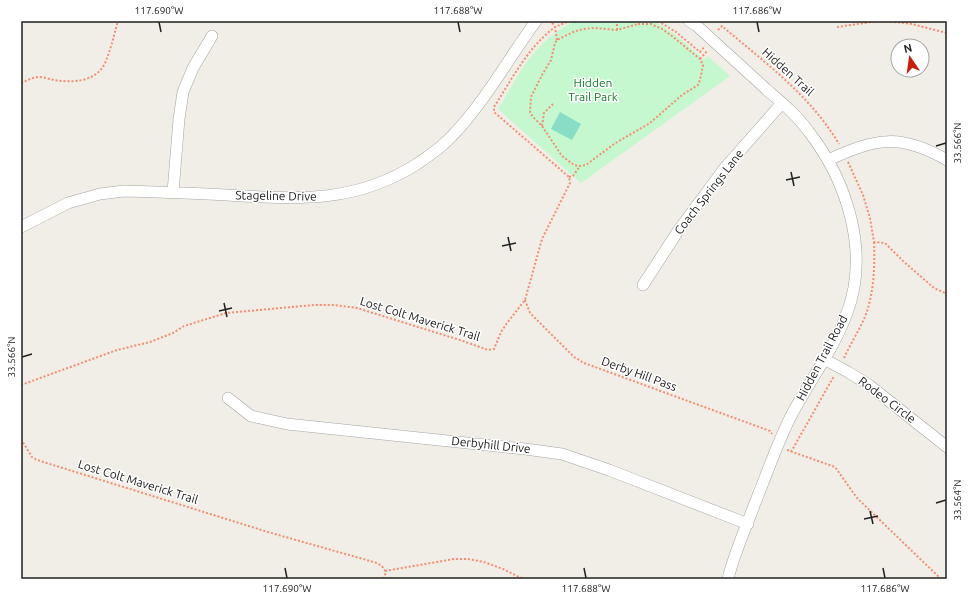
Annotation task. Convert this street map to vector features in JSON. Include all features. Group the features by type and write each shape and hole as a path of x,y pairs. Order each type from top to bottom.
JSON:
{"street":[{"name":"Stageline Drive","path":"21,227 68,203 100,194 124,191 281,198 316,198 347,193 372,186 400,175 429,155 452,136 472,112 536,21"},
{"name":"Hidden Trail Road","path":"696,23 792,112 809,131 828,160 848,206 856,244 856,275 854,292 848,312 838,334 792,414 781,437 735,555 728,579"},
{"path":"173,192 179,119 183,92 193,68 212,36"},
{"name":"Coach Springs Lane","path":"643,286 678,231 724,170 782,103"},
{"path":"828,160 862,145 879,141 912,143 947,160"},
{"name":"Rodeo Circle","path":"824,359 848,372 869,386 947,447"},
{"name":"Derbyhill Drive","path":"228,398 251,416 287,424 562,454 609,470 748,524"}],"path":[{"path":"21,82 39,77 55,80 80,81 92,78 99,73 105,63 118,21"},
{"path":"551,21 555,27 558,40"},
{"path":"569,21 555,27 546,34 529,54 494,107 494,112 569,178 573,176 580,166 586,164 614,144 650,123 682,95 698,84 703,65 700,59 672,36 662,29 646,24 638,24 616,30 594,28 583,29 558,40 555,43 551,60 531,97 530,112 542,126 562,156 580,166"},
{"path":"616,30 617,21"},
{"path":"658,21 676,32 700,52 702,49"},
{"path":"837,27 878,21"},
{"path":"886,21 912,24 947,33"},
{"name":"Hidden Trail","path":"717,31 722,26 790,84 823,119 839,143"},
{"path":"542,126 544,113 553,104"},
{"path":"844,359 864,318 872,290 874,262 874,242 870,218 863,195 848,162"},
{"name":"Lost Colt Maverick Trail","path":"21,385 117,350 150,342 172,333 184,326 226,313 314,305 333,305 357,308 488,350 494,349 507,323 525,300 542,239 570,183 569,178"},
{"path":"874,242 885,243 934,288 947,294"},
{"name":"Derby Hill Pass","path":"525,300 530,313 574,357 584,363 770,431"},
{"path":"791,452 833,377"},
{"name":"Lost Colt Maverick Trail","path":"21,439 32,457 37,460 275,534 377,563 383,567 385,571"},
{"path":"788,451 835,467 857,498 941,579"},
{"path":"383,579 386,576 385,571 454,559 468,559 490,564 523,579"}],"green space":[{"name":"Hidden Trail Park","path":"575,21 651,21 673,33 704,60 708,56 730,76 581,183 498,109 530,58 549,38"},
{"path":"560,112 581,124 572,140 551,129"}]}
